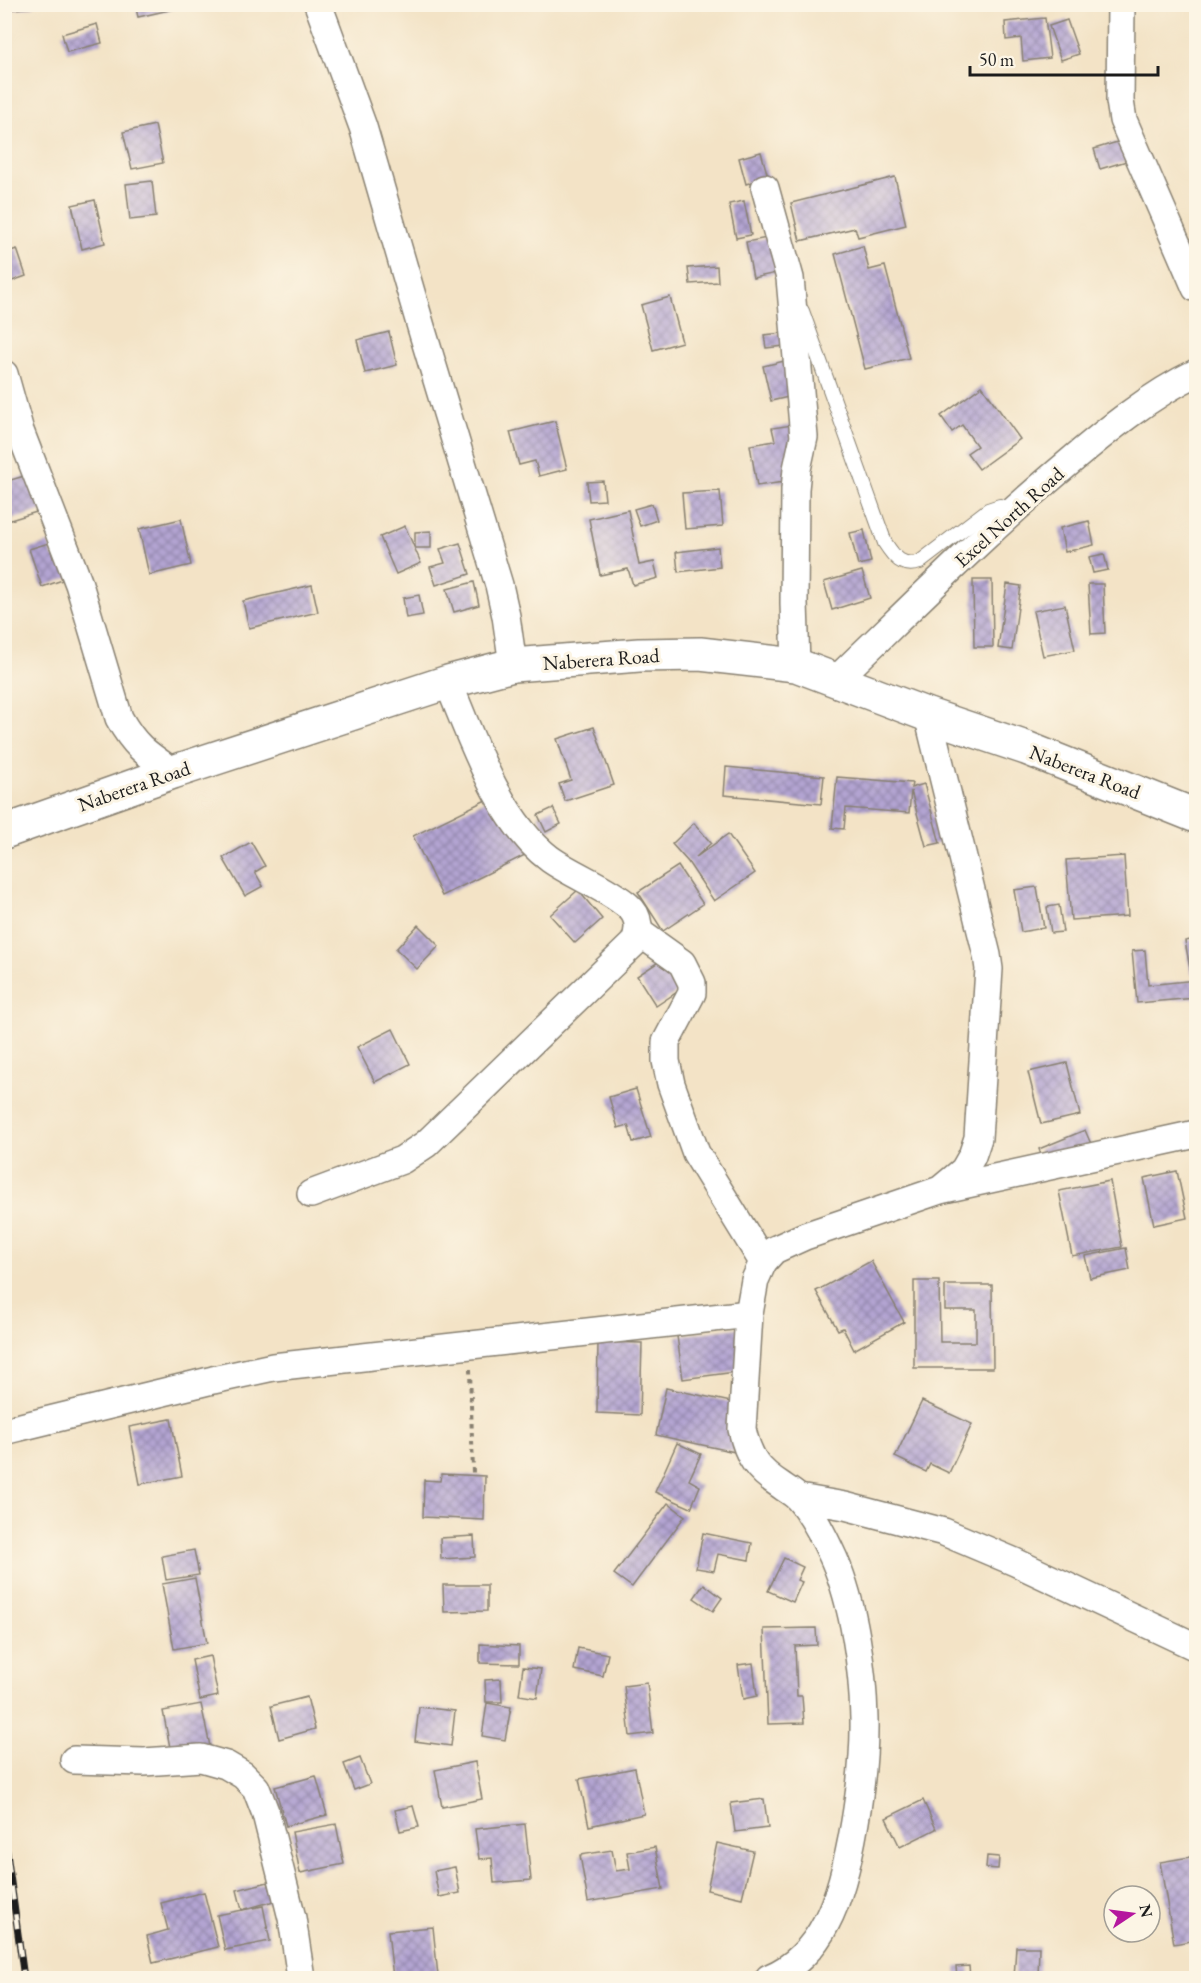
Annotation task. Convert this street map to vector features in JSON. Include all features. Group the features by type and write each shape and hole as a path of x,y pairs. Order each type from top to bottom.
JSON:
{"street":[{"path":"318,4 363,127 499,585 513,665"},
{"path":"1121,4 1120,101 1124,120 1197,288"},
{"path":"765,188 790,278 804,437 795,489 796,665"},
{"name":"Excel North Road","path":"836,680 1012,510 1104,433 1179,381 1197,373"},
{"path":"4,374 20,431 79,585 119,718 129,737 140,749 173,772"},
{"name":"Naberera Road","path":"4,832 173,772 448,682 513,665 639,655 700,654 796,665 928,715 1026,748 1197,816"},
{"path":"311,1194 402,1160 426,1144 634,943 640,933 630,907 550,859 530,841 505,805 484,768 448,682"},
{"path":"928,715 981,925 989,969 978,1138 964,1170 940,1190"},
{"path":"640,933 682,963 692,983 692,993 666,1042 666,1061 671,1084 696,1153 763,1262"},
{"path":"1197,1134 940,1190 806,1236 774,1250 763,1262 755,1280 749,1314 742,1429 753,1461 766,1476 799,1498 844,1506 944,1532 1015,1562 1197,1647"},
{"path":"4,1431 273,1367 749,1314"},
{"path":"768,1978 792,1966 808,1951 826,1923 837,1895 851,1844 863,1751 864,1718 861,1685 849,1609 832,1556 799,1498"},
{"path":"74,1760 144,1762 201,1758 226,1765 243,1775 256,1788 266,1814 292,1918 301,1978"}],"lane":[{"path":"790,278 885,543 894,557 912,565 920,562 988,510 1000,506 1012,510"}],"path":[{"path":"468,1345 472,1397 473,1474"}],"building":[{"path":"4,4 34,4 34,7 4,10"},
{"path":"135,4 173,4 174,9 138,17"},
{"path":"1045,18 1050,58 1023,61 1021,38 1006,40 1005,22"},
{"path":"1067,20 1079,54 1061,60 1049,26"},
{"path":"97,24 102,43 67,52 62,34"},
{"path":"155,125 163,163 132,169 123,132"},
{"path":"1124,140 1130,160 1100,169 1094,149"},
{"path":"761,152 768,177 746,184 739,158"},
{"path":"895,177 906,225 858,237 855,228 800,241 791,203"},
{"path":"152,181 156,217 130,220 126,184"},
{"path":"95,200 105,243 82,249 72,205"},
{"path":"744,201 751,235 736,238 729,204"},
{"path":"778,236 786,271 753,278 746,242"},
{"path":"863,246 869,270 885,266 909,358 865,369 835,254"},
{"path":"17,249 26,276 4,284 4,253"},
{"path":"717,266 718,282 690,284 688,268"},
{"path":"670,297 682,342 653,350 641,305"},
{"path":"389,332 397,365 365,373 357,340"},
{"path":"782,333 784,346 766,348 764,335"},
{"path":"793,359 801,394 771,401 763,366"},
{"path":"982,386 1020,439 979,469 967,453 977,446 962,425 952,432 941,416"},
{"path":"555,421 567,469 539,476 535,461 519,465 510,432"},
{"path":"792,425 797,480 757,486 750,445 775,441 772,428"},
{"path":"31,474 43,510 4,522 4,482"},
{"path":"603,481 605,500 589,501 587,482"},
{"path":"720,491 723,526 685,529 682,493"},
{"path":"652,504 657,520 640,526 634,509"},
{"path":"628,510 639,565 654,562 658,578 633,585 628,569 600,575 589,519"},
{"path":"181,519 191,565 149,575 139,529"},
{"path":"1089,521 1094,545 1065,552 1060,528"},
{"path":"405,526 421,563 396,574 380,537"},
{"path":"864,530 871,562 858,565 850,533"},
{"path":"431,531 431,548 415,548 415,532"},
{"path":"49,543 53,558 69,552 77,575 42,587 29,549"},
{"path":"460,543 470,574 436,585 430,567 445,563 440,549"},
{"path":"718,547 720,567 678,572 676,552"},
{"path":"1104,554 1108,570 1093,573 1089,557"},
{"path":"862,571 870,598 832,610 824,582"},
{"path":"973,580 992,580 993,647 974,647"},
{"path":"474,582 479,605 454,612 447,589"},
{"path":"1007,584 1021,586 1012,650 998,648"},
{"path":"1088,584 1103,584 1105,633 1091,634"},
{"path":"312,585 318,612 249,628 243,601"},
{"path":"419,595 423,615 406,618 403,598"},
{"path":"1065,605 1075,650 1043,656 1033,611"},
{"path":"594,727 614,785 565,801 559,784 571,780 557,739"},
{"path":"726,767 824,776 821,804 724,795"},
{"path":"837,777 912,783 911,788 924,784 940,843 926,846 911,791 909,813 846,808 844,829 832,828"},
{"path":"504,791 533,851 442,896 413,836"},
{"path":"553,808 561,824 546,832 538,815"},
{"path":"694,823 711,843 695,858 728,834 755,873 714,901 688,862 672,844"},
{"path":"251,842 265,866 255,872 263,886 245,896 223,858"},
{"path":"1124,856 1128,916 1071,920 1066,860"},
{"path":"678,866 703,904 663,931 638,892"},
{"path":"1037,887 1044,928 1021,932 1014,890"},
{"path":"578,890 602,919 575,943 550,915"},
{"path":"1059,905 1063,932 1051,933 1047,907"},
{"path":"418,925 439,946 417,969 396,949"},
{"path":"1196,939 1196,973 1191,974 1185,941"},
{"path":"1145,950 1148,985 1196,980 1196,998 1137,1003 1132,951"},
{"path":"669,955 689,984 656,1006 637,976"},
{"path":"393,1029 410,1064 375,1082 357,1047"},
{"path":"1067,1063 1080,1115 1041,1124 1028,1072"},
{"path":"636,1089 651,1137 633,1142 628,1125 618,1128 609,1097"},
{"path":"1085,1130 1091,1144 1044,1163 1039,1149"},
{"path":"1177,1171 1187,1218 1154,1225 1144,1178"},
{"path":"1110,1181 1122,1247 1072,1256 1059,1191"},
{"path":"1126,1248 1130,1270 1090,1278 1085,1256"},
{"path":"871,1261 904,1322 854,1350 843,1328 838,1330 816,1291"},
{"path":"914,1281 939,1281 940,1342 976,1342 976,1310 945,1310 945,1285 992,1285 993,1368 914,1368"},
{"path":"744,1327 750,1370 683,1379 677,1336"},
{"path":"598,1342 642,1343 640,1415 597,1413"},
{"path":"666,1388 745,1405 735,1452 656,1435"},
{"path":"922,1401 972,1424 949,1473 930,1464 926,1472 895,1457"},
{"path":"171,1419 182,1476 140,1484 129,1427"},
{"path":"677,1443 701,1454 689,1480 700,1486 691,1508 655,1492"},
{"path":"441,1474 485,1476 484,1520 423,1517 424,1480 440,1481"},
{"path":"668,1503 685,1516 632,1587 614,1574"},
{"path":"703,1533 752,1543 749,1560 718,1554 714,1571 696,1568"},
{"path":"474,1536 475,1557 441,1559 440,1538"},
{"path":"194,1550 199,1575 166,1580 162,1556"},
{"path":"784,1558 803,1567 797,1580 802,1582 793,1602 768,1591"},
{"path":"195,1578 207,1643 174,1649 162,1584"},
{"path":"704,1584 722,1598 713,1611 694,1598"},
{"path":"443,1585 487,1585 487,1611 444,1612"},
{"path":"816,1628 817,1645 795,1646 797,1696 802,1696 804,1723 768,1724 764,1629"},
{"path":"480,1644 519,1646 519,1664 480,1663"},
{"path":"578,1648 608,1654 603,1676 574,1670"},
{"path":"210,1656 218,1696 200,1700 192,1660"},
{"path":"753,1663 757,1696 743,1699 738,1665"},
{"path":"523,1667 541,1669 537,1698 519,1695"},
{"path":"501,1679 502,1702 486,1702 485,1680"},
{"path":"647,1683 653,1733 630,1736 624,1686"},
{"path":"307,1697 315,1729 279,1739 271,1706"},
{"path":"487,1703 511,1707 505,1740 482,1736"},
{"path":"201,1704 210,1746 171,1753 163,1711"},
{"path":"419,1707 455,1711 451,1746 415,1741"},
{"path":"360,1758 370,1784 354,1790 344,1764"},
{"path":"475,1762 482,1799 442,1807 435,1770"},
{"path":"635,1768 644,1814 589,1826 579,1779"},
{"path":"316,1776 327,1815 286,1826 275,1787"},
{"path":"764,1799 768,1828 735,1832 731,1803"},
{"path":"923,1800 936,1829 900,1847 886,1818"},
{"path":"413,1806 419,1827 400,1831 395,1810"},
{"path":"336,1824 344,1864 300,1873 292,1832"},
{"path":"525,1824 531,1880 494,1883 492,1858 479,1859 475,1829"},
{"path":"717,1843 753,1851 742,1898 707,1890"},
{"path":"655,1847 663,1889 588,1902 580,1855 612,1850 616,1871 630,1869 627,1852"},
{"path":"987,1856 999,1857 998,1869 986,1868"},
{"path":"1196,1856 1196,1940 1174,1944 1160,1862"},
{"path":"455,1867 460,1893 439,1897 434,1871"},
{"path":"268,1882 274,1901 242,1910 237,1890"},
{"path":"204,1892 218,1947 153,1963 147,1936 168,1930 161,1903"},
{"path":"263,1906 270,1941 225,1950 217,1915"},
{"path":"433,1927 438,1976 393,1978 388,1931"},
{"path":"1016,1947 1039,1947 1038,1978 1014,1978"},
{"path":"969,1966 970,1978 957,1978 956,1967"}],"railway":[{"path":"4,1831 24,1978"}]}
